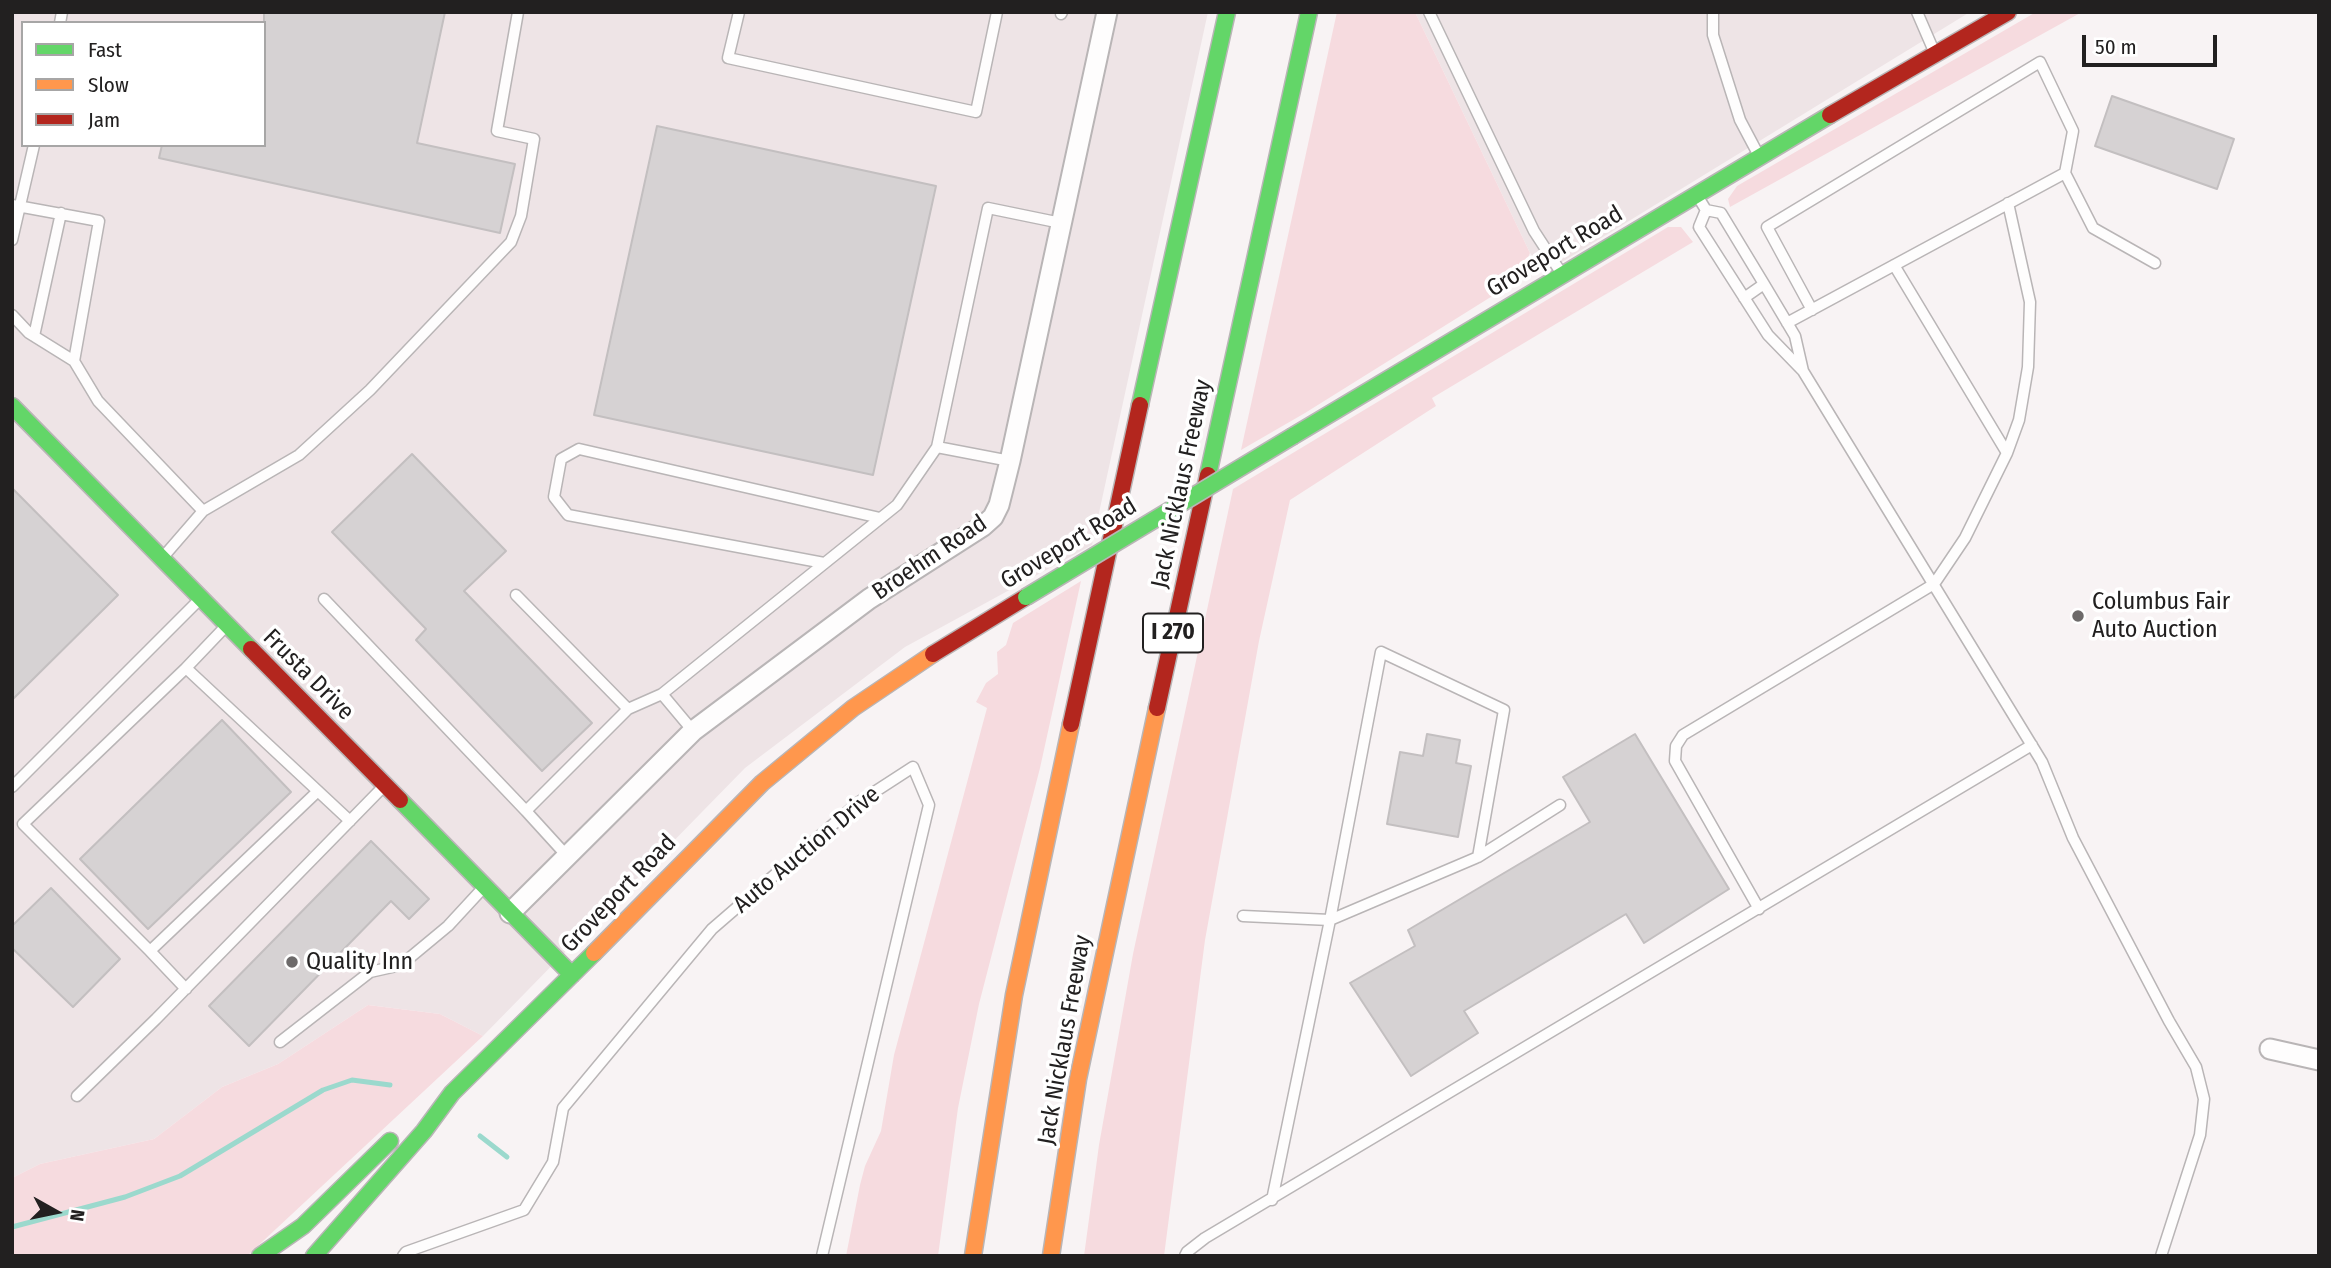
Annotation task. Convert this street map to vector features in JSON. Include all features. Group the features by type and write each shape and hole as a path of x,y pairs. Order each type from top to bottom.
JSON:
{"main road":[{"path":"973,1256 1014,995 1109,545 1227,12"},
{"name":"Jack Nicklaus Freeway","path":"1051,1256 1079,1079 1107,936 1309,12"},
{"name":"Groveport Road","path":"314,1256 424,1131 452,1093 762,783 853,708 922,659 1759,156 2008,12"},
{"name":"Frusta Drive","path":"12,406 572,975"},
{"path":"1067,1256 1079,1079"},
{"name":"Groveport Road","path":"260,1256 303,1226 409,1123 452,1093"},
{"name":"Groveport Road","path":"281,1256 303,1226"}],"street":[{"name":"Broehm Road","path":"510,913 693,731 870,599 993,517 999,505 1010,461 1107,12"},
{"path":"2270,1049 2319,1060"}],"lane":[{"path":"162,559 204,511 299,455 370,390 511,242 522,216 534,139 497,131 518,12"},
{"path":"738,12 727,58 976,111 997,12"},
{"path":"1429,12 1534,231 1562,275"},
{"path":"1713,12 1712,27 1740,120 1759,156"},
{"path":"1917,12 1934,53"},
{"path":"1812,310 1767,228 2040,62 2073,131 2065,173 2093,228 2155,262"},
{"path":"12,240 17,205 33,147"},
{"path":"1787,323 2065,173"},
{"path":"1696,194 1706,210 1720,214 1764,284 1795,336 1803,371"},
{"path":"1759,909 1675,761 1676,746 1683,735 1934,584 1965,538 2007,453 2019,419 2028,368 2030,302 2008,203"},
{"path":"17,205 99,221 74,361"},
{"path":"526,811 628,709 662,694 897,505 937,447 988,208 1061,223"},
{"path":"1706,210 1699,227 1768,335 1803,371 2042,762 2073,838 2196,1067 2204,1099 2200,1135 2161,1256"},
{"path":"34,336 61,213"},
{"path":"1894,265 2007,453"},
{"path":"1744,298 1764,284"},
{"path":"12,316 34,336 74,361 98,401 204,511"},
{"path":"937,447 1010,461"},
{"path":"824,563 568,514 554,497 561,459 579,449 880,518"},
{"path":"516,595 628,709"},
{"path":"12,787 201,598"},
{"path":"324,599 567,856"},
{"path":"186,989 23,824 186,668 227,625"},
{"path":"1272,1200 1381,652 1504,710 1478,857"},
{"path":"186,668 350,821"},
{"path":"662,694 693,731"},
{"path":"1185,1256 1205,1238 2032,746"},
{"name":"Auto Auction Drive","path":"403,1256 406,1252 524,1210 553,1162 563,1108 712,929 859,802 913,767 929,805 822,1256"},
{"path":"77,1096 186,989 385,785"},
{"path":"150,951 318,791"},
{"path":"1243,916 1330,919 1478,857 1560,805"},
{"path":"280,1042 370,972 401,965 448,926 485,887"}],"shaded area":[{"path":"12,12 1208,12 1092,545 905,647 745,768 483,1036 440,1014 368,1005 278,1064 222,1087 154,1139 40,1164 12,1178"},
{"path":"1337,12 1415,12 1530,253 1518,280 1241,450"},
{"path":"1415,12 1970,12 1544,273 1530,253"},
{"path":"2036,12 2082,12 1730,207 1728,199 1737,186"},
{"path":"1668,227 1681,227 1693,242 1432,398 1436,406 1290,500 1259,641 1205,940 1164,1256 1084,1256 1099,1145 1133,954 1233,489"},
{"path":"1081,581 1040,768 979,1004 958,1108 938,1256 846,1256 860,1185 865,1166 881,1131 894,1055 987,708 976,702 986,683 998,674 997,652 1006,645 1013,623"},
{"path":"368,1005 440,1014 483,1036 247,1256 12,1256 12,1178 40,1164 154,1139 222,1087 278,1064"}],"building":[{"path":"264,12 445,12 417,143 515,164 500,233 159,158 162,147 266,147"},
{"path":"2112,96 2234,139 2217,189 2095,146"},
{"path":"657,126 936,186 873,475 594,415"},
{"path":"412,454 506,551 464,591 592,723 542,771 416,640 426,629 332,532"},
{"path":"12,488 118,595 12,700"},
{"path":"222,720 291,792 148,929 80,859"},
{"path":"1427,734 1460,740 1456,763 1471,766 1458,837 1387,824 1400,752 1423,756"},
{"path":"1635,734 1729,889 1644,943 1626,914 1464,1011 1478,1033 1411,1076 1350,983 1415,946 1408,930 1590,822 1563,777"},
{"name":"Quality Inn","path":"371,841 429,899 409,919 391,901 249,1046 209,1006"},
{"path":"51,888 120,959 73,1007 12,948 12,926"}],"waterway":[{"path":"12,1227 125,1197 180,1176 323,1090 352,1080 390,1085"},
{"path":"480,1136 507,1157"}],"traffic: fast":[{"path":"1140,405 1227,12"},
{"path":"1208,475 1309,12"},
{"path":"1293,436 1830,115"},
{"path":"12,406 251,649"},
{"path":"1026,597 1293,436"},
{"path":"400,800 572,975"},
{"path":"314,1256 424,1131 452,1093 594,953"},
{"path":"260,1256 303,1226 390,1141"}],"traffic: slow":[{"path":"594,953 762,783 853,708 933,654"},
{"path":"1051,1256 1078,1079 1157,708"},
{"path":"973,1256 1014,995 1071,724"}],"traffic: jam":[{"path":"1830,115 2008,12"},
{"path":"1071,724 1140,405"},
{"path":"1157,708 1208,475"},
{"path":"933,654 1026,597"},
{"path":"251,649 400,800"}],"place":[{"name":"Columbus Fair Auto Auction","path":"2078,616"},
{"name":"Quality Inn","path":"292,962"}]}
